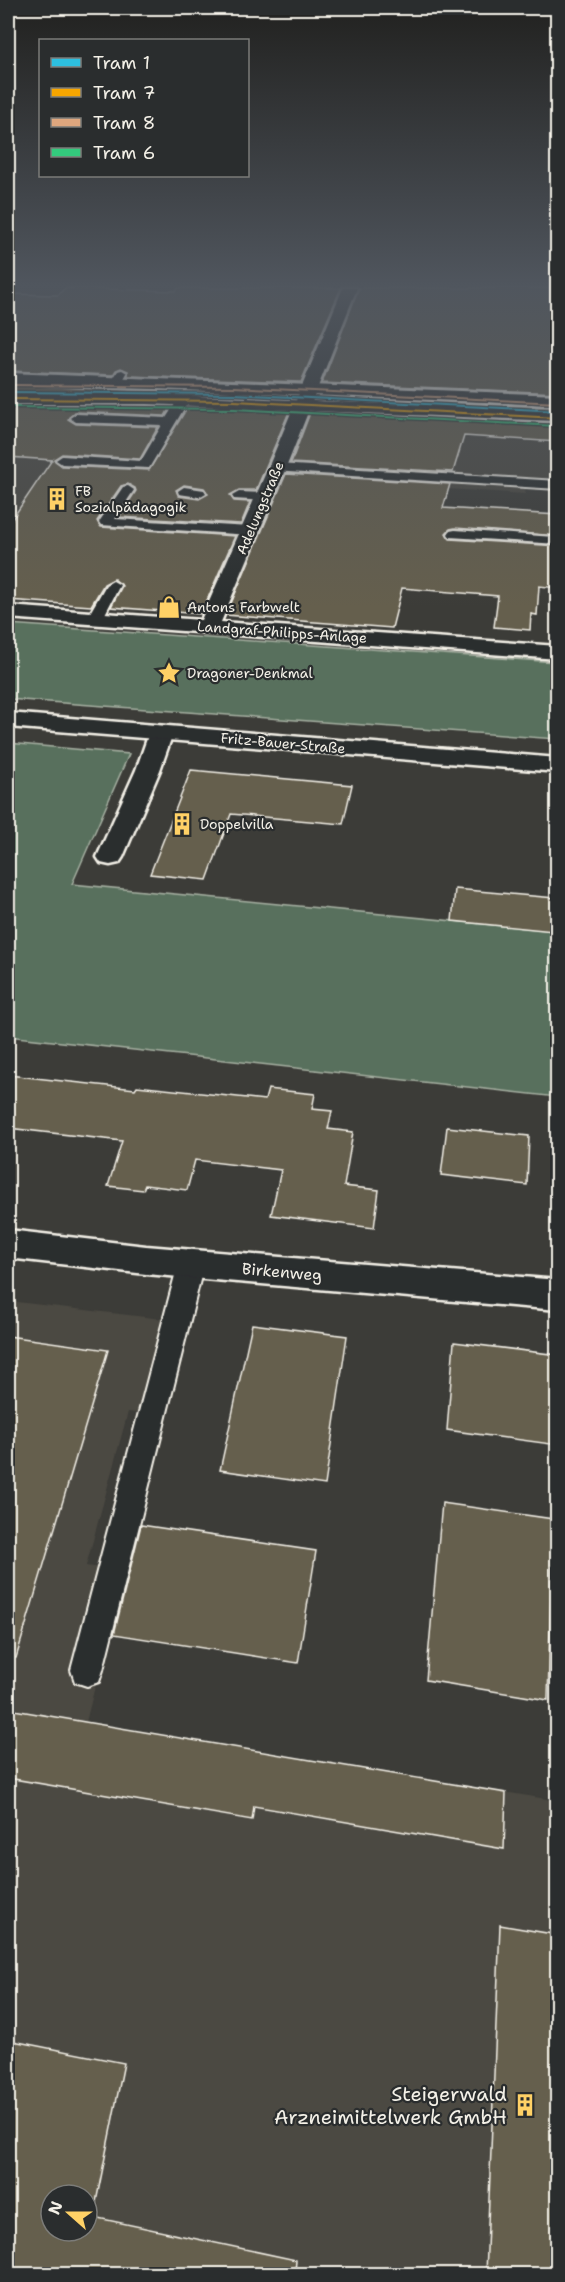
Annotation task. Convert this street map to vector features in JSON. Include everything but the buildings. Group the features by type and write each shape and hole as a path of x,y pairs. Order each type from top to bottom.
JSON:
{"street":[{"name":"Adelungstraße","path":"208,627 307,394"},
{"path":"433,394 558,400"},
{"path":"8,399 183,400 558,416"},
{"name":"Landgraf-Philipps-Anlage","path":"8,612 558,653"},
{"name":"Fritz-Bauer-Straße","path":"8,720 558,765"},
{"path":"110,857 148,770 161,733"},
{"name":"Birkenweg","path":"8,1244 191,1264 558,1295"}],"lane":[{"path":"62,460 145,465 183,400"},
{"path":"76,417 169,422"},
{"path":"277,468 558,485"},
{"path":"128,490 106,522 250,531"},
{"path":"184,491 199,493"},
{"path":"239,496 265,497"},
{"path":"455,534 554,541"},
{"path":"94,618 113,585"},
{"path":"87,1670 191,1264"}],"shaded area":[{"path":"8,410 238,413 557,425 557,489 526,487 525,494 94,466 88,475 155,480 137,513 255,520 227,583 139,577 156,542 8,533"},
{"path":"8,1301 188,1322 165,1417 128,1412 86,1566 124,1571 86,1722 558,1801 557,2274 8,2274"}],"green space":[{"path":"8,624 557,662 557,739 8,699"},
{"path":"8,743 129,754 72,884 557,931 557,1097 8,1036"}],"tram line":[{"name":"1","path":"243,394 558,411"},
{"name":"8","path":"386,394 558,403"},
{"name":"7","path":"8,399 234,401 558,418"},
{"name":"6","path":"8,407 234,409 557,426"}],"place":[{"name":"FB Sozialpädagogik","path":"57,499"},
{"name":"Antons Farbwelt","path":"169,607"},
{"name":"Dragoner-Denkmal","path":"169,673"},
{"name":"Doppelvilla","path":"182,824"},
{"name":"Steigerwald Arzneimittelwerk GmbH","path":"525,2105"}]}
